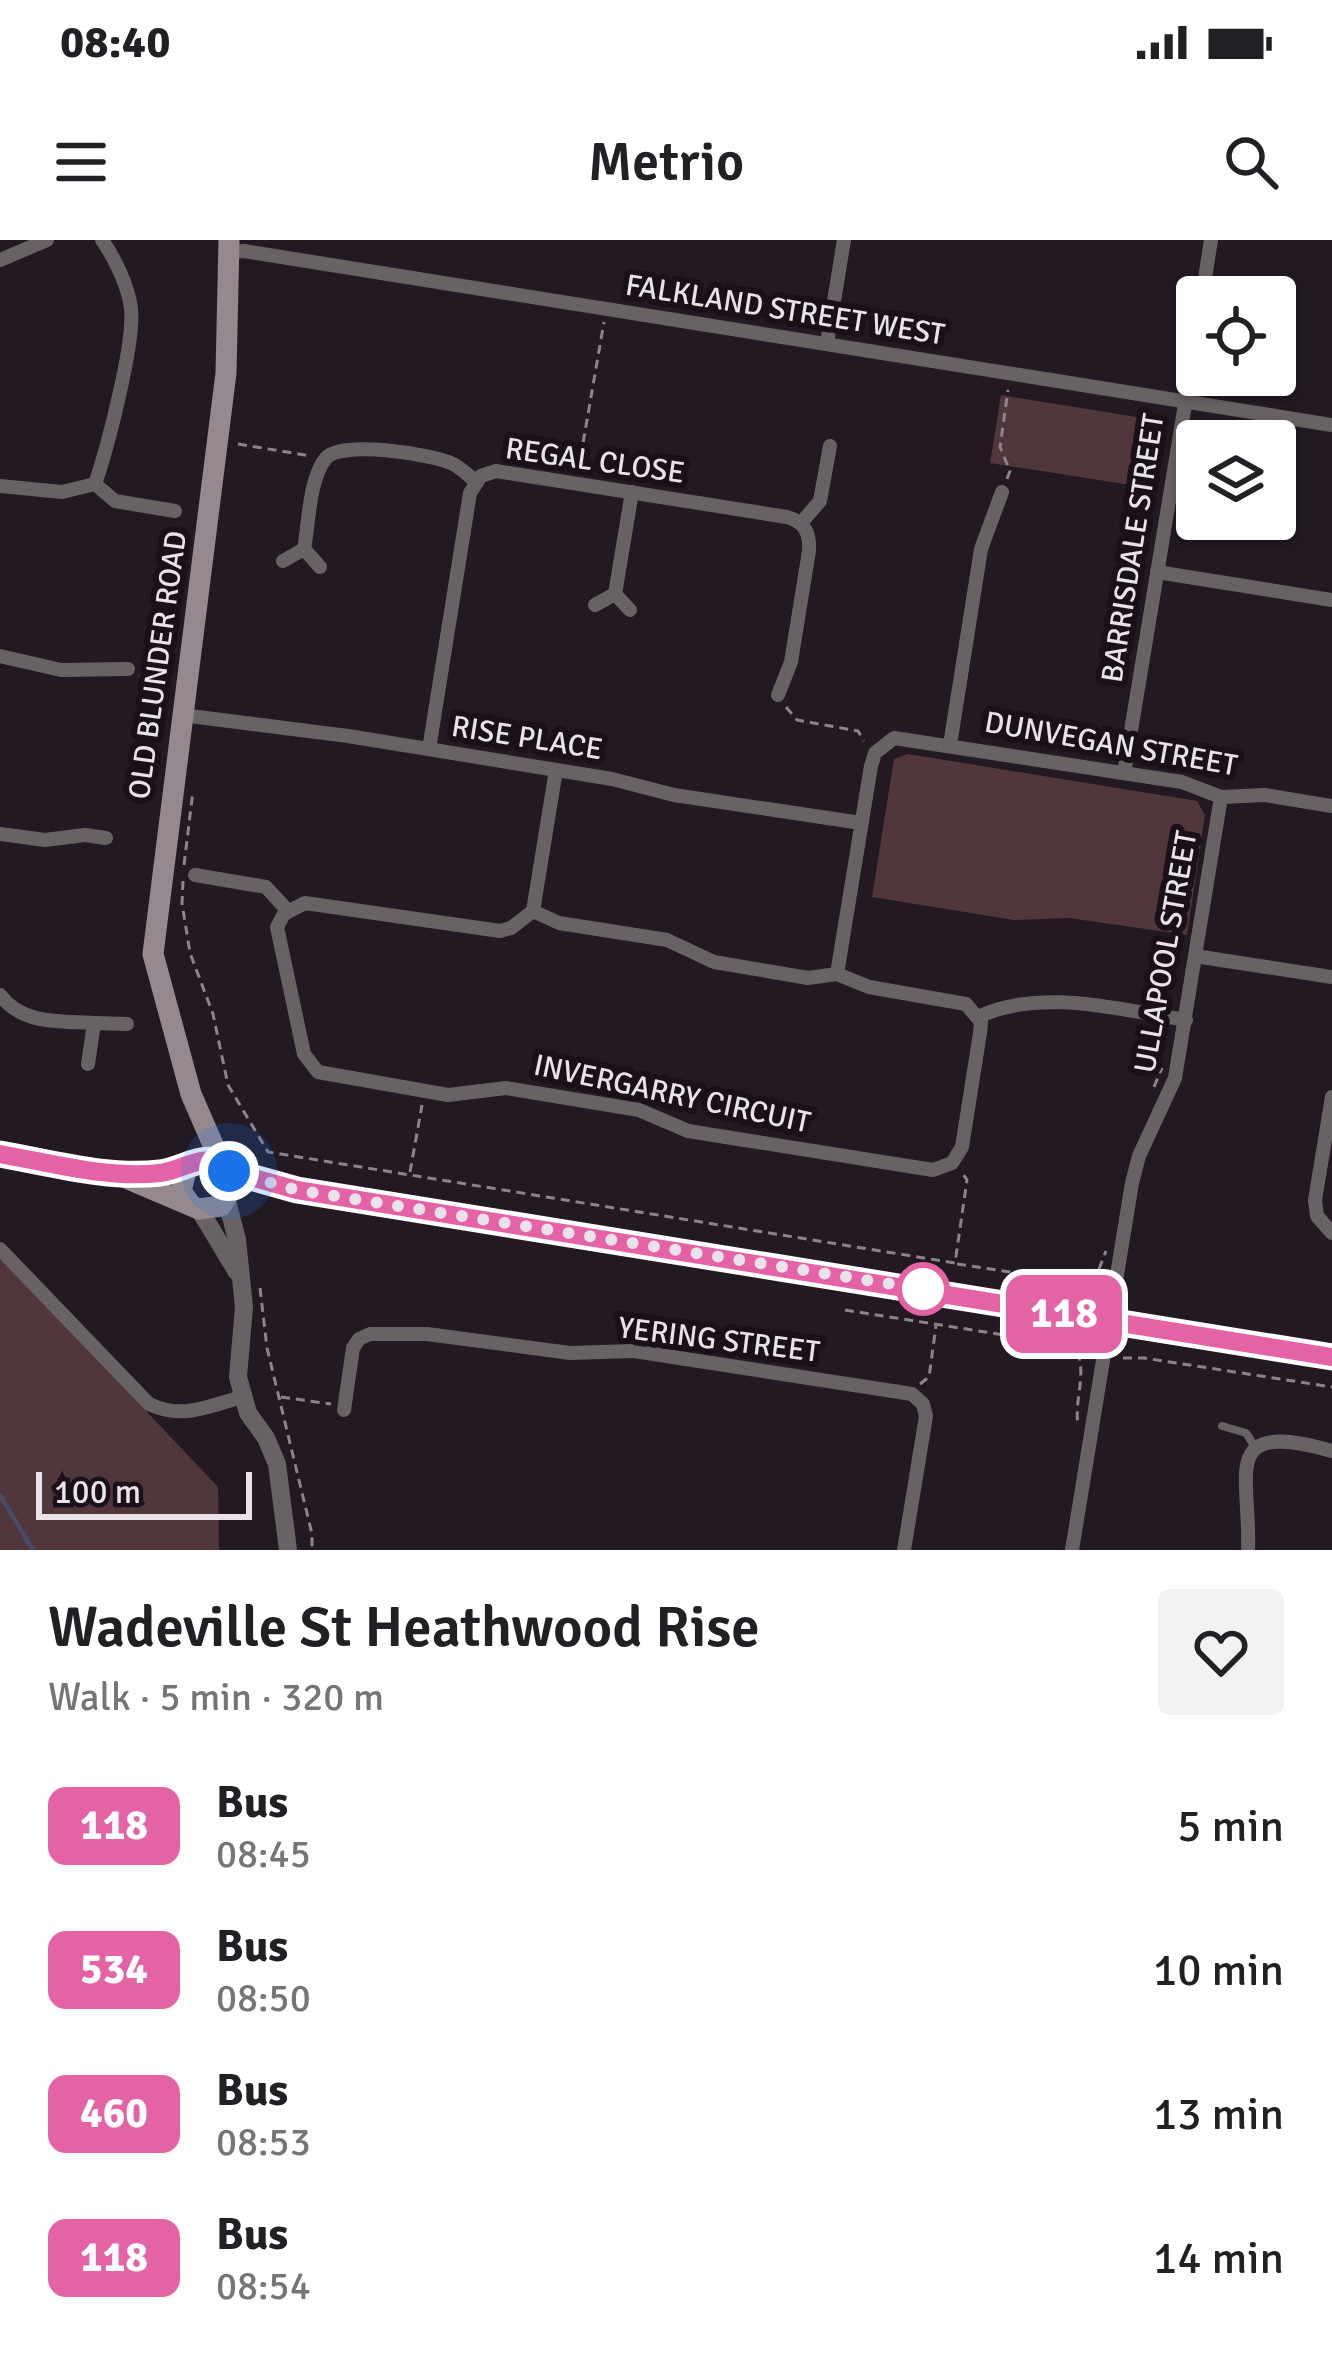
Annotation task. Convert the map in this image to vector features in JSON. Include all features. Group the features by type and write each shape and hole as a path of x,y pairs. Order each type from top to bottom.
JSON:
{"main road":[{"name":"OLD BLUNDER ROAD","path":"225,1167 190,1094 153,953 226,373 229,246"},
{"name":"OLD BLUNDER ROAD","path":"190,1094 190,1165"},
{"path":"0,1154 119,1175 195,1207 214,1209 228,1199 297,1190"},
{"path":"119,1175 190,1165 207,1158 297,1190 1332,1357"},
{"path":"190,1165 181,1183 195,1207"},
{"path":"225,1167 232,1179 228,1199"}],"street":[{"path":"0,260 47,240"},
{"path":"94,484 117,402 132,316 130,299 102,240"},
{"path":"827,344 844,240"},
{"path":"1205,276 1211,240"},
{"name":"FALKLAND STREET WEST","path":"229,246 1332,425"},
{"name":"BARRISDALE STREET","path":"1124,773 1186,396"},
{"path":"778,695 791,662 809,551 809,536 801,523 820,501 830,446"},
{"path":"284,561 304,549 323,462 335,450 358,447 450,462 475,481"},
{"name":"REGAL CLOSE","path":"429,749 475,481 496,471 801,523"},
{"path":"0,486 62,492 94,484"},
{"path":"94,484 115,501 175,511"},
{"path":"615,594 632,492"},
{"path":"950,745 981,549 1002,492"},
{"path":"304,549 320,567"},
{"path":"1157,572 1332,600"},
{"path":"595,604 615,594"},
{"path":"615,594 630,610"},
{"path":"0,656 61,670 128,669"},
{"name":"RISE PLACE","path":"182,715 429,749 674,795 861,823"},
{"name":"DUNVEGAN STREET","path":"861,823 871,766 882,745 894,738 1124,773 1200,787 1221,797 1265,795 1332,806"},
{"path":"195,874 266,887 288,911 298,904 318,903 500,931 523,921 532,911 556,770"},
{"name":"ULLAPOOL STREET","path":"1072,1550 1132,1183 1139,1156 1175,1078 1221,797"},
{"path":"837,974 861,823"},
{"path":"0,834 45,840 85,835 106,838"},
{"name":"INVERGARRY CIRCUIT","path":"288,911 279,921 278,940 308,1064 326,1075 448,1095 506,1088 639,1110 688,1130 933,1169 956,1160"},
{"path":"532,911 559,923 667,940 714,962 808,978 837,974 869,987 966,1004 978,1017 980,1033 962,1148 956,1160"},
{"path":"1196,956 1332,976"},
{"path":"0,995 22,1014 41,1020 128,1024"},
{"path":"978,1017 1056,1001 1186,1020"},
{"path":"88,1064 94,1023"},
{"path":"1332,1096 1315,1200 1317,1216 1332,1233"},
{"path":"228,1199 238,1240 244,1307 237,1362 242,1396 277,1464 287,1550"},
{"path":"195,1207 239,1276"},
{"path":"0,1249 149,1404 168,1413 187,1413 242,1396"},
{"name":"YERING STREET","path":"344,1410 353,1348 370,1334 570,1353 634,1351 917,1397"},
{"path":"904,1550 926,1416 917,1397"},
{"path":"1248,1550 1244,1482 1249,1455 1275,1440 1332,1451"}],"lane":[{"path":"1222,1426 1246,1433 1256,1447"}],"path":[{"path":"576,482 606,308"},
{"path":"1002,492 1010,471 1000,447 1011,374"},
{"path":"218,441 304,453 323,462"},
{"path":"128,669 145,680 186,686"},
{"path":"778,695 797,720 858,731 864,740"},
{"path":"194,779 182,903 190,953 213,1014 228,1085 268,1152 1083,1283 1096,1277 1109,1239"},
{"path":"1151,1094 1168,1052"},
{"path":"410,1174 424,1091"},
{"path":"956,1160 967,1180 956,1263"},
{"path":"259,1284 267,1348 312,1550"},
{"path":"845,1310 1068,1345 1080,1352 1082,1363 1076,1404 1079,1433"},
{"path":"917,1397 919,1385 928,1377 937,1324"},
{"path":"1123,1358 1332,1387"},
{"path":"280,1397 328,1406 346,1393"}],"shaded area":[{"path":"1001,395 1161,421 1150,488 990,463"},
{"path":"908,754 1197,801 1205,815 1187,935 1069,918 1014,920 872,897 894,759"},
{"path":"0,1249 149,1404 147,1412 218,1487 219,1550 0,1550"}],"waterway":[{"path":"0,1495 33,1550"}],"bus line":[{"name":"118","path":"0,1154 119,1175 175,1171 207,1158 229,1171 297,1190 1332,1357"}],"route":[{"path":"229,1171 297,1190 923,1289"}]}
